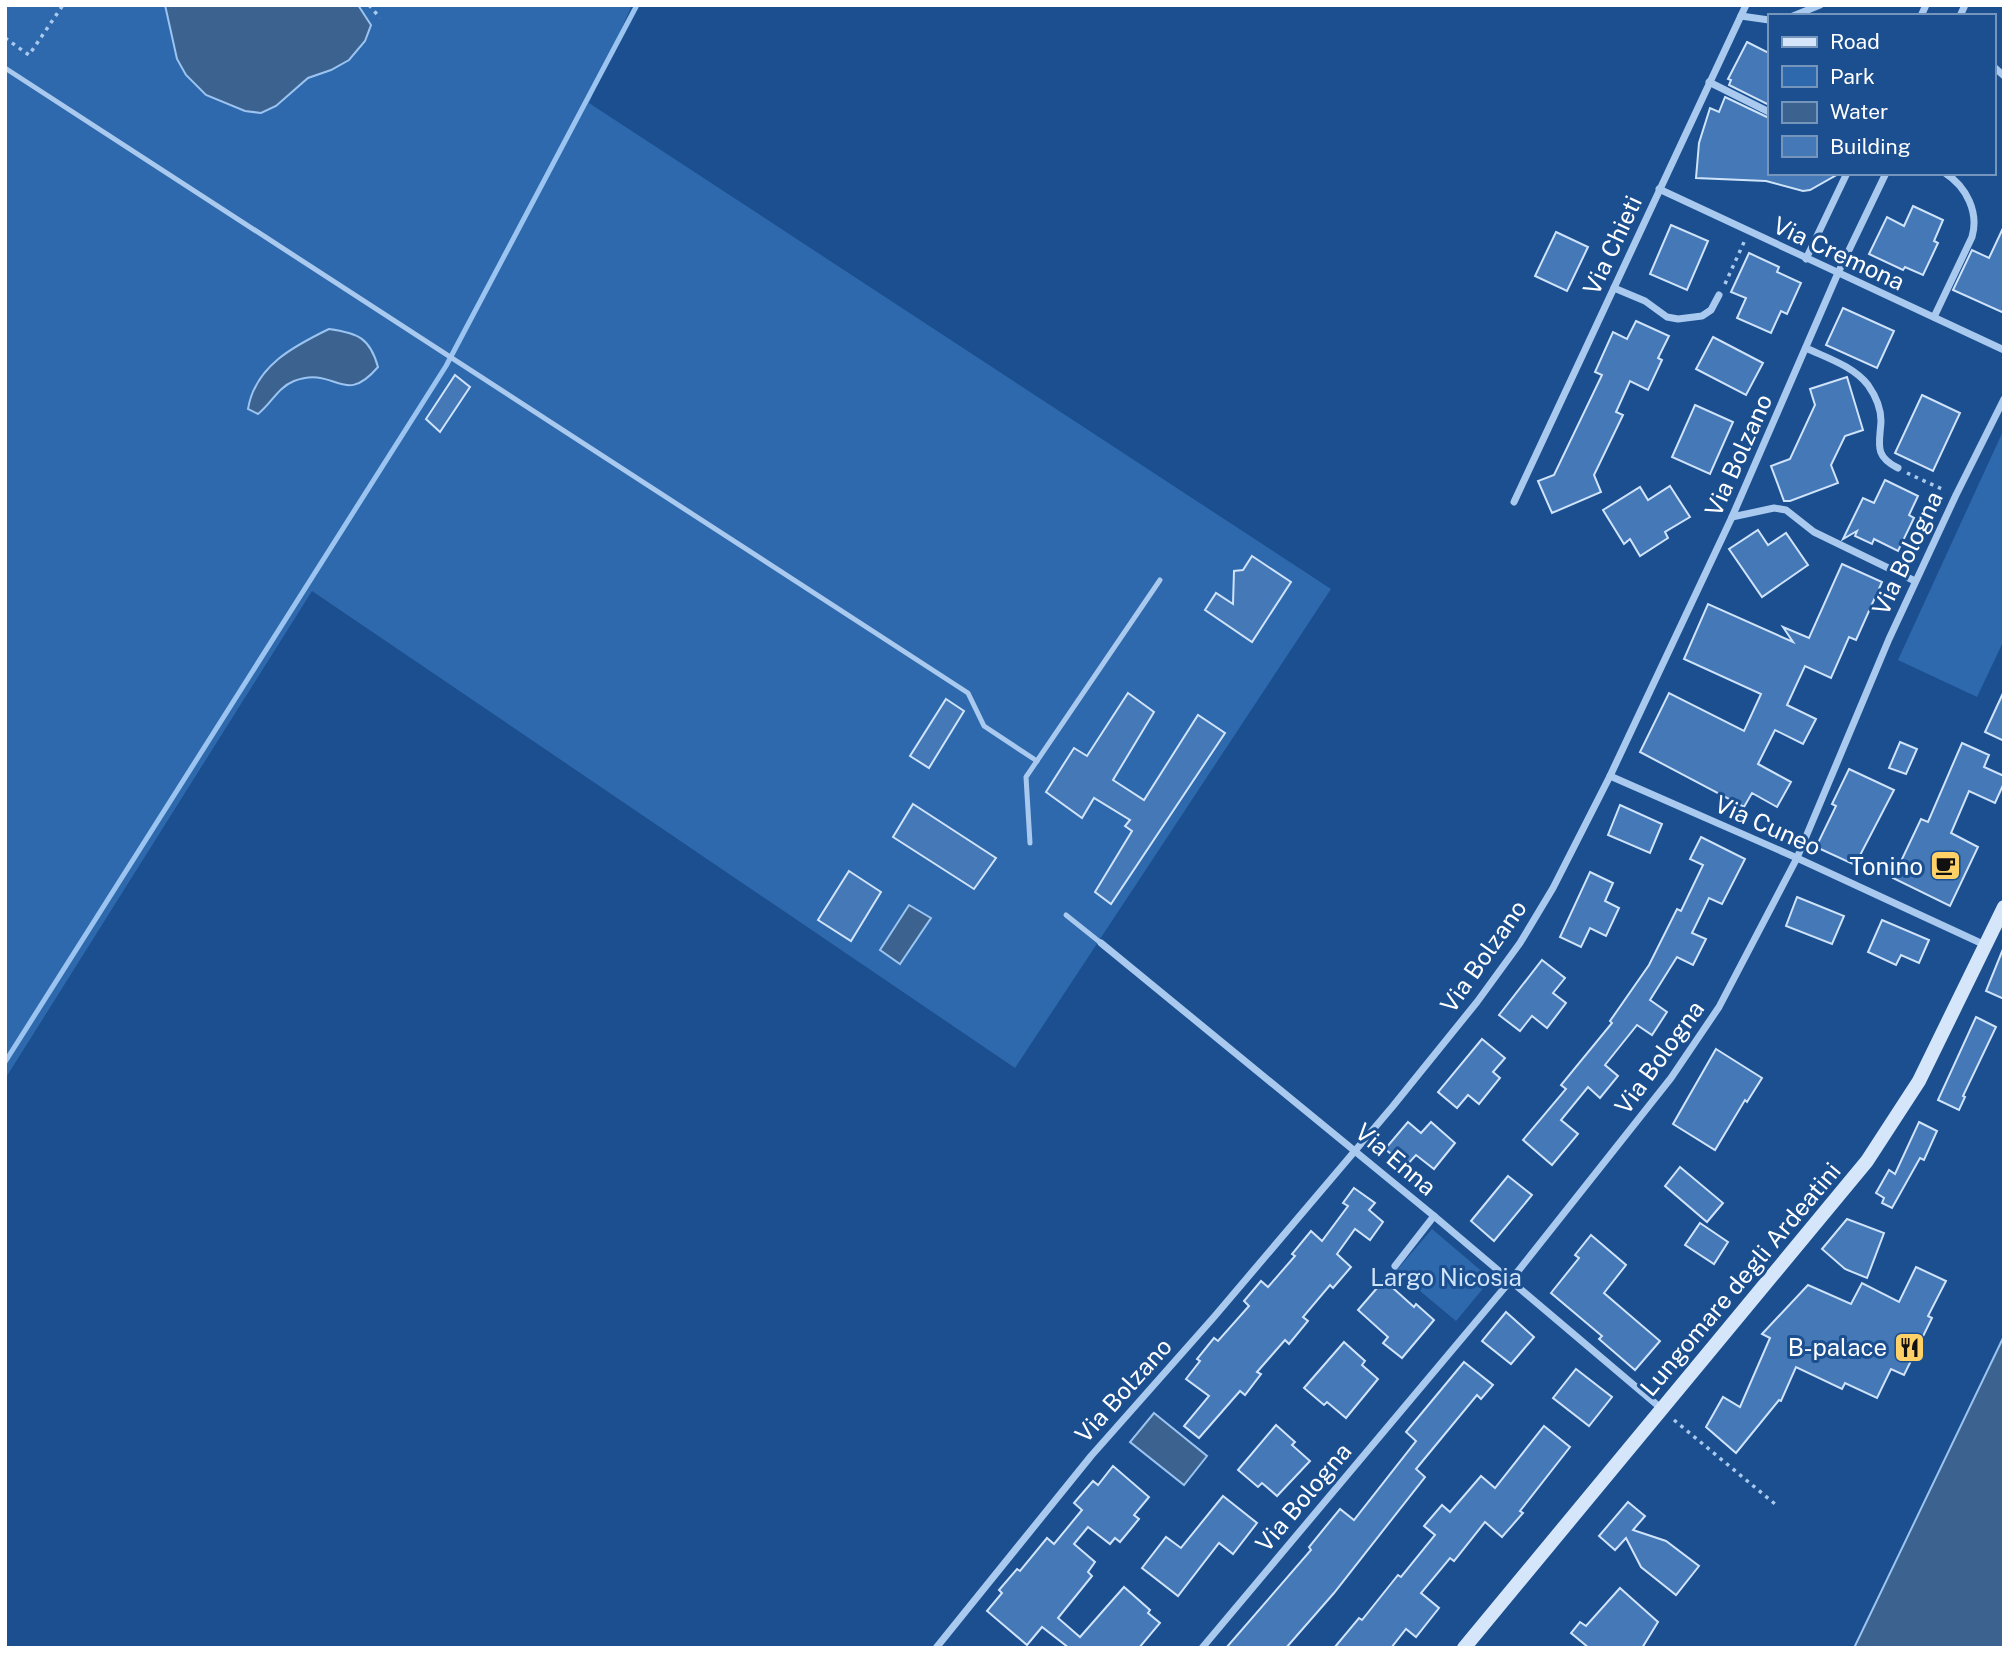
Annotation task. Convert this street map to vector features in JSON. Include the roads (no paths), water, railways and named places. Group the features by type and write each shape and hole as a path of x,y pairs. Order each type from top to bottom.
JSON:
{"main road":[{"name":"Lungomare degli Ardeatini","path":"1464,1648 1846,1188 1885,1136 1923,1074 2004,907"}],"street":[{"name":"Via Chieti","path":"1514,502 1746,5"},
{"path":"1798,14 1820,5"},
{"path":"1741,16 1768,20"},
{"path":"1709,82 1768,112"},
{"path":"1806,259 1846,175"},
{"name":"Via Bolzano","path":"936,1648 1091,1456 1356,1150 1477,1002 1520,943 1553,888 1610,776 1732,517 1838,273 1884,175"},
{"path":"1934,317 1972,237 1975,225 1975,216 1967,197 1947,175"},
{"name":"Via Cremona","path":"1659,189 2004,350"},
{"path":"1614,288 1646,301 1667,317 1678,319 1702,316 1711,310 1719,295"},
{"path":"1806,348 1849,369 1867,384 1881,413 1878,442 1881,453 1887,462 1898,468"},
{"name":"Via Bologna","path":"1202,1648 1511,1280 1693,1046 1737,975 1797,858 1889,639 2004,399"},
{"path":"1732,517 1774,508 1786,510 1814,532 1916,581"},
{"name":"Via Cuneo","path":"1610,776 1986,945"},
{"name":"Via Enna","path":"1101,943 1356,1150 1662,1409"},
{"path":"1395,1266 1434,1216"}],"lane":[{"path":"5,68 968,693 984,726 1037,761"},
{"path":"1030,843 1026,777 1160,580"},
{"path":"1066,915 1101,943"}],"water":[{"path":"165,5 358,5 371,25 365,41 349,60 308,78 276,106 261,113 245,111 206,95 186,75 177,59"},
{"path":"329,329 355,335 367,343 378,367 366,379 356,384 347,385 308,377 294,381 283,388 258,414 248,409 252,394 267,369 290,350"},
{"path":"909,905 931,918 900,964 880,950"},
{"path":"2004,1336 2004,1648 1854,1648"},
{"path":"1154,1413 1207,1456 1184,1485 1130,1442"}],"waterway":[{"path":"5,1062 446,366 637,5"}],"place":[{"name":"Tonino","path":"1946,866"},
{"name":"B-palace","path":"1910,1347"}],"park label":[{"name":"Largo Nicosia","path":"1446,1277"}]}
